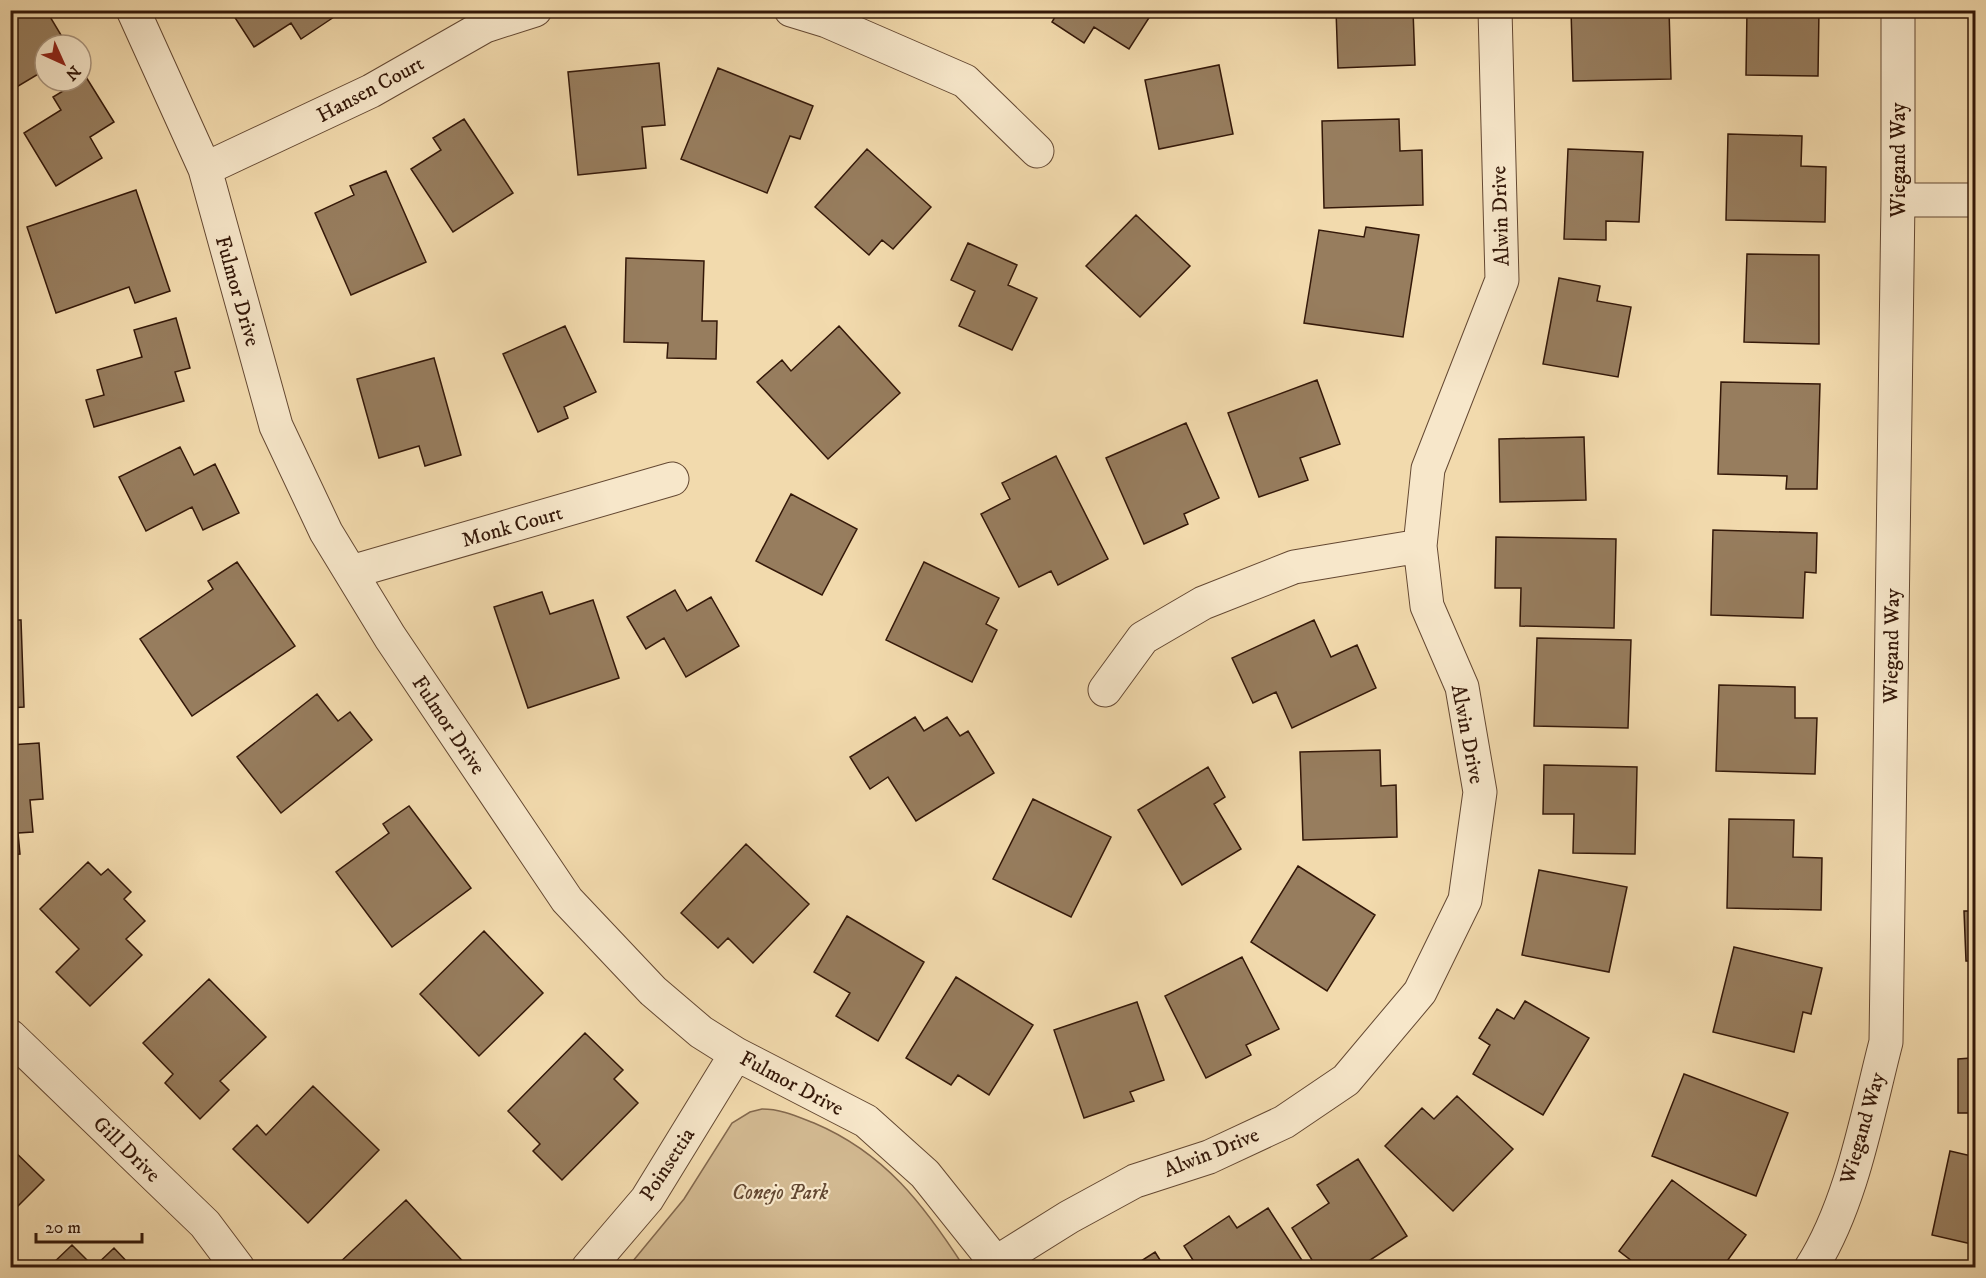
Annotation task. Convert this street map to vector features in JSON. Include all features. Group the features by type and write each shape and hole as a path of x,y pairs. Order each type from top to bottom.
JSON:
{"street":[{"name":"Fulmor Drive","path":"133,10 205,169 276,426 326,532 390,637 567,900 654,991 701,1032 736,1054 866,1121 926,1174 998,1265"},
{"name":"Hansen Court","path":"205,169 371,91 485,26 535,10"},
{"path":"791,10 827,21 965,81 1037,151"},
{"name":"Alwin Drive","path":"998,1265 1069,1217 1135,1181 1209,1157 1284,1122 1346,1080 1420,992 1465,900 1480,792 1462,687 1427,606 1420,546 1428,469 1502,280 1495,10"},
{"name":"Wiegand Way","path":"1811,1268 1828,1242 1849,1178 1886,1042 1898,200 1898,10"},
{"path":"1898,200 1976,200"},
{"name":"Monk Court","path":"351,572 672,480"},
{"path":"1105,690 1143,638 1203,603 1294,567 1420,546"},
{"name":"Gill Drive","path":"10,1036 205,1224 238,1268"},
{"name":"Poinsettia","path":"588,1268 647,1198 736,1054"}],"green space":[{"name":"Conejo Park","path":"762,1109 795,1115 839,1135 862,1149 882,1165 918,1202 964,1267 628,1267 684,1199 732,1123 750,1112"}],"building":[{"path":"10,10 46,10 60,33 33,33 33,77 10,91"},
{"path":"230,10 343,11 301,39 291,23 254,47"},
{"path":"1059,10 1154,10 1129,49 1094,27 1084,43 1052,22"},
{"path":"1336,10 1413,10 1415,65 1338,68"},
{"path":"1571,10 1669,10 1671,79 1573,81"},
{"path":"1747,10 1819,10 1818,76 1746,75"},
{"path":"659,63 665,125 642,127 646,168 578,175 568,72"},
{"path":"1219,65 1233,134 1159,149 1145,80"},
{"path":"718,68 813,106 800,139 790,136 767,193 681,159"},
{"path":"93,88 114,122 90,137 102,158 56,186 24,133 61,110 53,97 60,93 93,93"},
{"path":"464,119 513,193 453,232 411,169 441,150 433,138"},
{"path":"1399,119 1400,151 1422,150 1423,205 1324,208 1322,121"},
{"path":"1728,134 1802,136 1801,166 1826,167 1825,222 1726,220"},
{"path":"867,149 931,207 893,249 882,240 869,255 815,207"},
{"path":"1568,149 1643,152 1639,222 1606,221 1606,240 1564,239"},
{"path":"386,171 426,262 351,295 315,213 354,195 350,186"},
{"path":"136,190 170,291 135,303 129,287 56,313 27,227"},
{"path":"1136,215 1190,266 1140,317 1086,266"},
{"path":"1366,227 1419,235 1403,337 1304,323 1319,230 1364,237"},
{"path":"968,243 1017,265 1008,285 1037,298 1012,350 959,326 975,291 951,280"},
{"path":"1747,254 1819,255 1819,344 1744,342"},
{"path":"626,258 704,261 702,321 717,321 716,359 667,358 668,343 624,342"},
{"path":"1559,278 1600,286 1597,301 1631,307 1618,377 1543,364"},
{"path":"1974,310 1976,310 1976,366 1973,366"},
{"path":"176,318 190,368 175,372 184,401 94,427 86,400 104,395 97,370 142,357 134,330"},
{"path":"565,326 596,392 564,407 568,418 538,432 503,354"},
{"path":"839,326 900,393 828,459 757,382 782,360 791,371"},
{"path":"434,358 461,455 425,466 419,446 379,458 357,379"},
{"path":"1317,380 1340,444 1300,458 1308,480 1259,497 1228,413"},
{"path":"1721,382 1820,384 1817,489 1786,489 1787,476 1718,474"},
{"path":"1974,400 1976,400 1976,450 1972,450"},
{"path":"1186,423 1219,498 1184,514 1188,524 1144,544 1106,458"},
{"path":"1584,437 1586,500 1500,502 1499,439"},
{"path":"180,447 194,475 215,464 239,513 203,530 192,507 146,531 119,477"},
{"path":"1056,456 1108,559 1058,585 1051,571 1019,587 981,514 1010,499 1002,483"},
{"path":"791,494 857,529 822,595 756,561"},
{"path":"1713,530 1817,533 1816,573 1805,572 1803,618 1711,615"},
{"path":"1496,537 1616,539 1614,628 1520,626 1521,588 1495,588"},
{"path":"237,562 295,646 192,716 140,639 213,589 208,581"},
{"path":"924,562 999,598 986,624 997,630 972,682 886,640"},
{"path":"675,590 687,611 711,597 739,646 686,677 664,638 646,649 627,617"},
{"path":"542,592 550,614 593,600 619,678 528,708 494,607"},
{"path":"10,620 21,620 24,707 10,708"},
{"path":"1314,620 1331,657 1357,645 1376,688 1292,728 1276,692 1253,703 1232,658"},
{"path":"1537,638 1631,640 1628,728 1534,726"},
{"path":"1971,652 1976,652 1976,705 1969,704"},
{"path":"1719,685 1795,687 1795,718 1817,718 1815,774 1716,771"},
{"path":"317,694 338,721 350,712 372,740 281,813 237,757"},
{"path":"915,717 924,731 947,717 960,736 968,731 994,773 916,821 888,777 870,789 850,757"},
{"path":"39,743 43,799 30,800 33,832 18,833 20,854 10,855 10,745"},
{"path":"1380,750 1381,786 1396,785 1397,837 1303,840 1300,752"},
{"path":"1544,765 1637,767 1635,854 1573,853 1574,814 1543,814"},
{"path":"1208,767 1225,797 1214,804 1241,849 1182,885 1138,810"},
{"path":"1033,799 1111,837 1071,917 993,879"},
{"path":"409,806 471,888 392,947 336,872 389,833 383,824"},
{"path":"1976,816 1976,867 1970,868 1969,817"},
{"path":"1729,819 1794,820 1793,857 1822,858 1821,910 1727,908"},
{"path":"746,844 809,904 753,963 728,938 718,948 681,913"},
{"path":"88,862 101,875 108,869 131,892 124,899 145,921 126,939 142,955 90,1006 56,972 79,949 40,909"},
{"path":"1298,866 1375,915 1327,991 1251,942"},
{"path":"1539,870 1627,887 1609,972 1522,955"},
{"path":"1964,911 1976,911 1976,961 1966,961"},
{"path":"847,916 924,962 878,1041 836,1016 850,993 814,972"},
{"path":"484,931 543,993 479,1056 420,994"},
{"path":"1734,947 1822,968 1811,1014 1803,1012 1794,1052 1713,1032"},
{"path":"1242,957 1279,1029 1246,1045 1251,1055 1206,1078 1165,996"},
{"path":"956,977 1033,1025 989,1095 958,1075 951,1085 906,1058"},
{"path":"209,979 266,1037 220,1081 229,1090 200,1119 165,1083 173,1074 143,1043"},
{"path":"1525,1001 1589,1038 1543,1115 1473,1074 1490,1045 1479,1038 1497,1009 1514,1019"},
{"path":"1137,1002 1164,1080 1130,1092 1134,1101 1084,1118 1054,1030"},
{"path":"1971,1025 1976,1025 1976,1113 1958,1113 1958,1059 1971,1058"},
{"path":"585,1033 623,1070 614,1079 638,1103 562,1180 533,1151 540,1144 508,1111"},
{"path":"1684,1074 1788,1113 1756,1196 1652,1156"},
{"path":"313,1086 379,1150 308,1223 233,1149 257,1125 266,1135"},
{"path":"1457,1096 1513,1149 1453,1211 1385,1146 1422,1108 1434,1119"},
{"path":"10,1147 44,1180 10,1214"},
{"path":"1950,1151 1976,1157 1976,1245 1932,1235"},
{"path":"1358,1159 1407,1236 1358,1268 1317,1268 1292,1228 1329,1203 1317,1185"},
{"path":"1672,1180 1746,1235 1722,1268 1641,1268 1619,1251"},
{"path":"406,1200 469,1268 339,1268 337,1265"},
{"path":"1268,1208 1307,1268 1198,1268 1184,1246 1229,1216 1237,1228"},
{"path":"72,1245 94,1267 114,1248 133,1268 48,1268"},
{"path":"1155,1252 1165,1268 1130,1268"}]}
